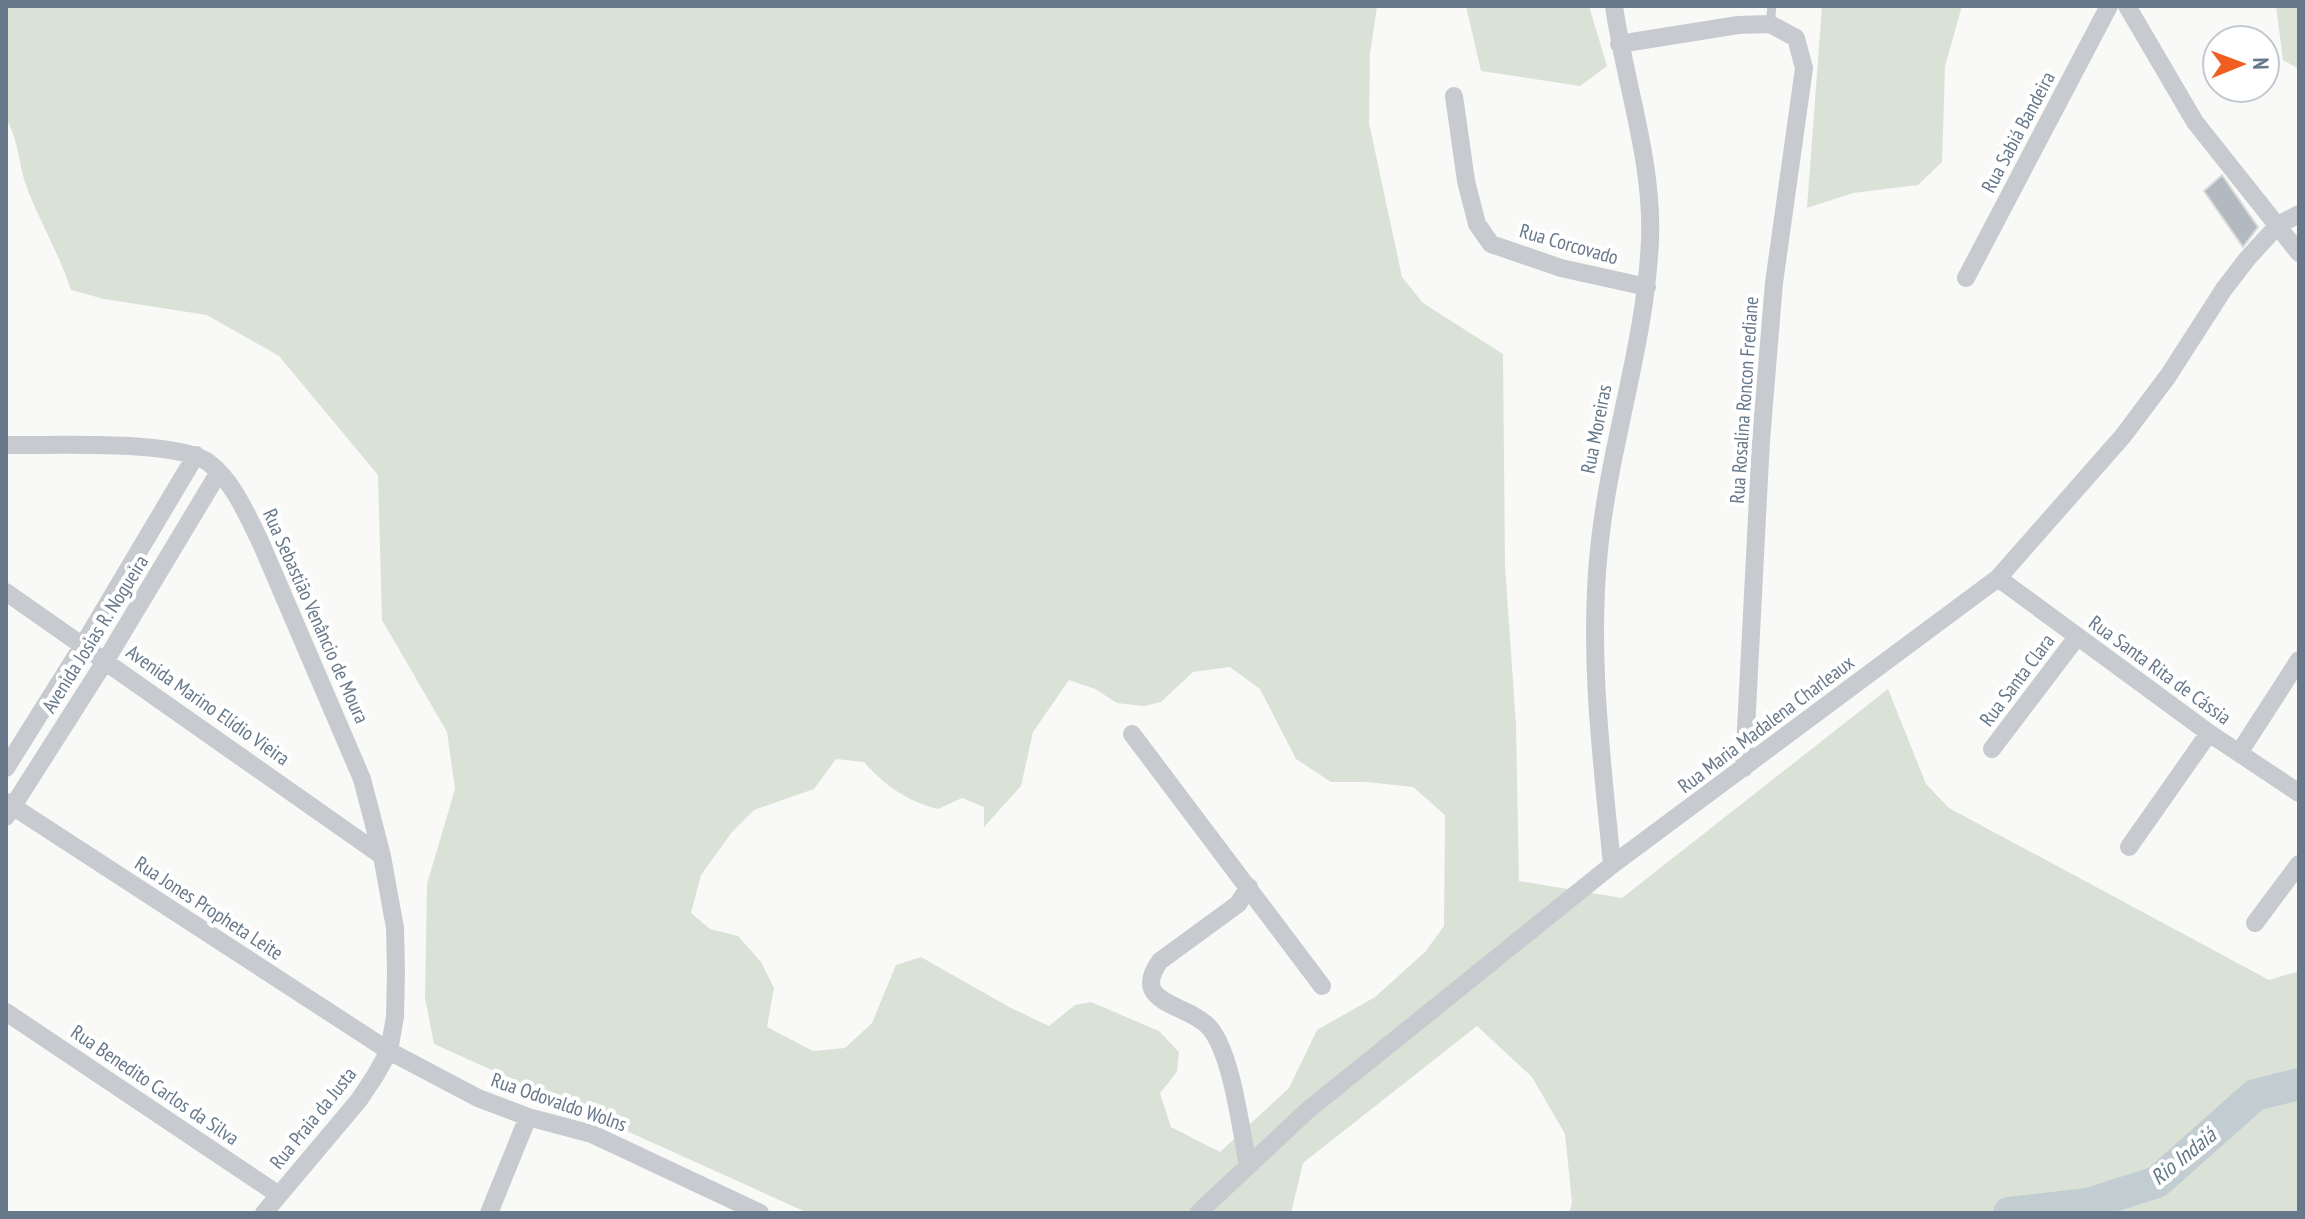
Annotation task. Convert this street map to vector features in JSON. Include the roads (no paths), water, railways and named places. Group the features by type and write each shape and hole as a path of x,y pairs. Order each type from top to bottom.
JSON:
{"street":[{"name":"Rua Moreiras","path":"1612,865 1596,706 1598,551 1609,476 1647,287 1650,237 1648,185 1639,127 1619,44 1614,6"},
{"name":"Rua Sabiá Bandeira","path":"1966,278 2109,6"},
{"path":"2127,6 2195,122 2299,253"},
{"path":"1619,44 1738,25 1771,15"},
{"name":"Rua Rosalina Roncon Frediane","path":"1744,768 1761,440 1774,283 1804,68 1796,38 1771,15"},
{"name":"Rua Corcovado","path":"1454,96 1466,181 1477,224 1491,244 1561,268 1647,287"},
{"name":"Rua Maria Madalena Charleaux","path":"1198,1213 1308,1110 1612,865 1998,578 2123,436 2168,376 2224,289 2278,225 2299,214"},
{"name":"Rua Sebastião Venâncio de Moura","path":"6,445 137,447 196,455 219,472 242,505 313,659 362,779 382,856"},
{"name":"Avenida Josias R. Nogueira","path":"6,768 196,455"},
{"name":"Avenida Josias R. Nogueira","path":"8,808 106,660 219,472"},
{"name":"Rua Santa Rita de Cássia","path":"1998,578 2209,733 2299,793"},
{"name":"Avenida Marino Elídio Vieira","path":"6,592 382,856"},
{"name":"Rua Santa Clara","path":"1992,749 2077,637"},
{"path":"2239,753 2299,660"},
{"path":"2129,847 2209,733"},
{"path":"1132,734 1322,986"},
{"name":"Rua Jones Propheta Leite","path":"8,808 389,1051"},
{"name":"Rua Praia da Justa","path":"264,1213 359,1100 389,1051 395,1017 395,928 382,856"},
{"path":"2255,923 2299,864"},
{"path":"1248,1166 1224,1053 1215,1036 1207,1025 1154,994 1151,983 1153,971 1160,961 1238,904 1249,887"},
{"name":"Rua Benedito Carlos da Silva","path":"6,1012 279,1195"},
{"name":"Rua Odovaldo Wolns","path":"389,1051 478,1098 528,1117 592,1134 760,1213"},
{"path":"489,1213 528,1117"}],"waterway":[{"name":"Rio Indaiá","path":"2009,1213 2088,1204 2157,1182 2255,1095 2299,1084"}]}
